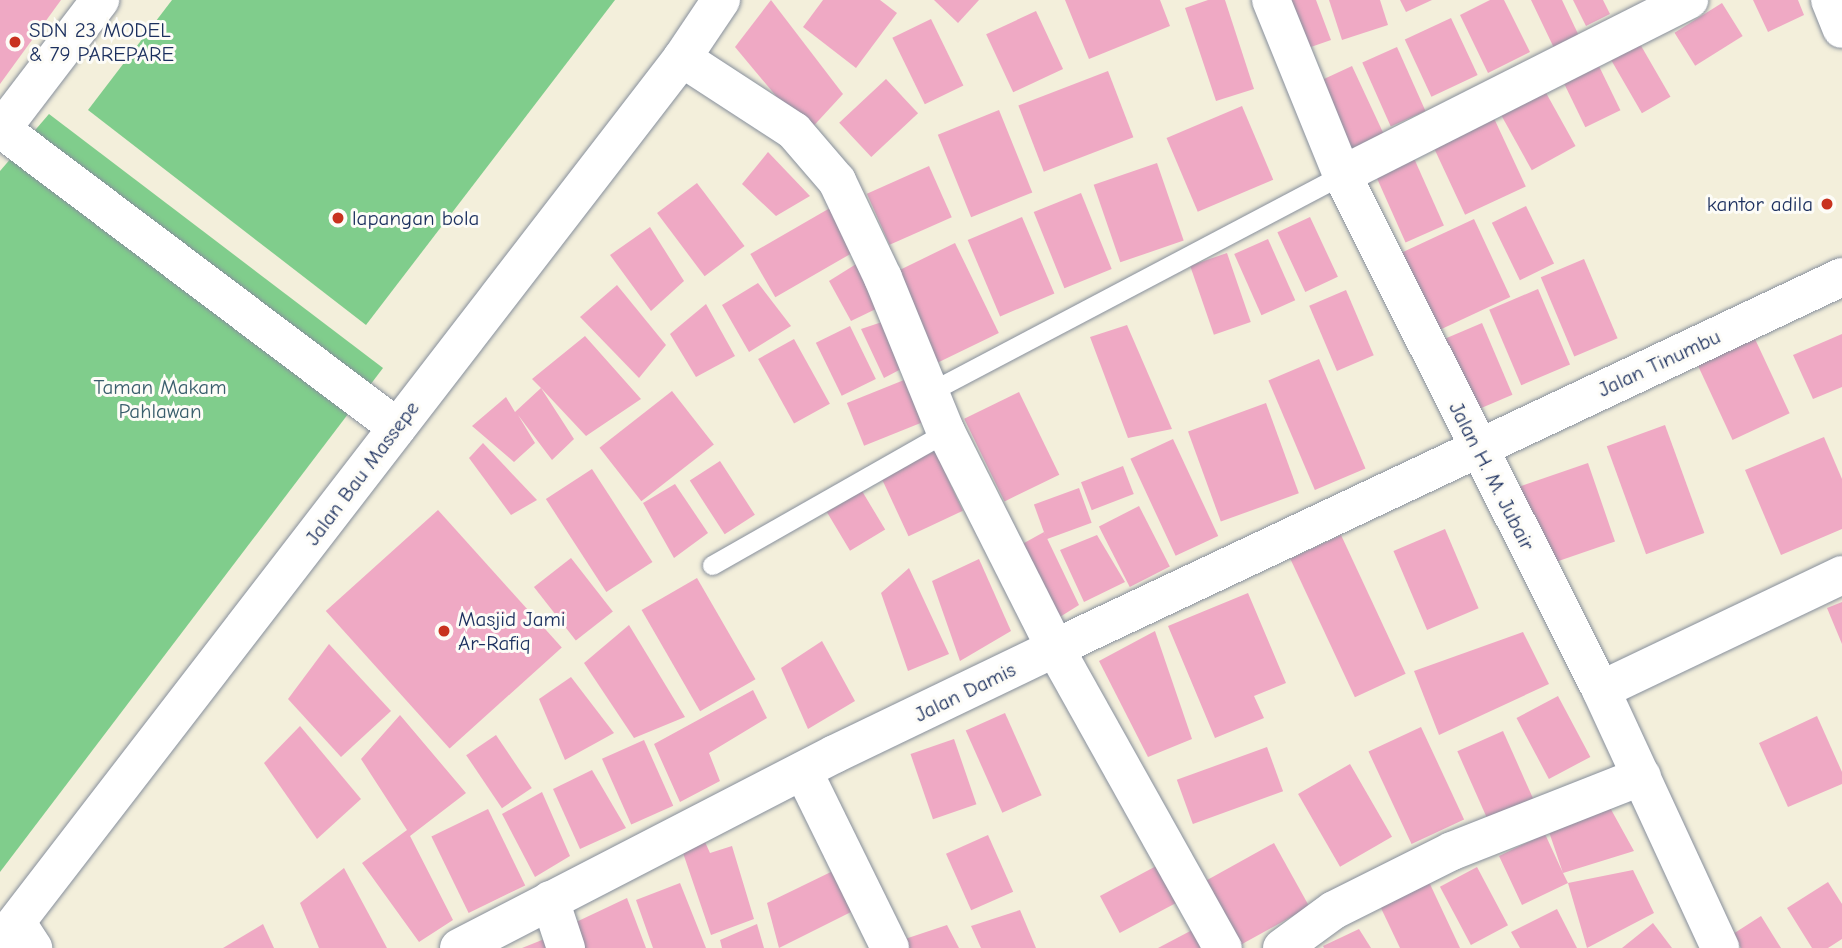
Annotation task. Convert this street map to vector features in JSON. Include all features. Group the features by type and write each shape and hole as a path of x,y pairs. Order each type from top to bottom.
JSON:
{"main road":[{"path":"100,0 1,130 397,427"},
{"name":"Jalan Bau Massepe","path":"17,938 397,427 682,58 721,0"},
{"name":"Jalan H. M. Jubair","path":"1271,0 1342,175 1601,690 1720,948"},
{"path":"1342,175 1689,0"},
{"path":"1830,0 1842,29"},
{"path":"682,58 794,131 837,181 946,432 1055,648 1223,948"},
{"name":"Jalan Tinumbu","path":"1477,448 1842,277"},
{"name":"Jalan Damis","path":"459,948 803,771 1477,448"},
{"path":"1601,690 1842,575"},
{"path":"803,771 890,948"},
{"path":"1282,948 1334,910 1452,851 1642,776"},
{"path":"550,900 566,948"}],"lane":[{"path":"930,393 1342,175"},
{"path":"712,565 946,432"}],"green space":[{"name":"lapangan bola","path":"172,0 615,0 366,325 88,110"},
{"name":"Taman Makam Pahlawan","path":"49,114 383,368 0,872 0,171"}],"building":[{"name":"SDN 23 MODEL & 79 PAREPARE","path":"0,0 61,0 0,84"},
{"path":"771,0 843,94 807,133 735,47"},
{"path":"823,0 880,0 897,13 856,68 803,27"},
{"path":"934,0 979,0 958,23"},
{"path":"1065,0 1160,0 1170,26 1089,59"},
{"path":"1208,0 1225,0 1254,89 1216,101 1185,8"},
{"path":"1290,0 1316,0 1331,40 1308,48"},
{"path":"1329,0 1380,0 1388,25 1342,40"},
{"path":"1400,0 1432,0 1406,12"},
{"path":"1490,0 1504,0 1530,52 1488,73 1460,15"},
{"path":"1531,0 1562,0 1579,36 1554,48"},
{"path":"1573,0 1603,0 1610,14 1586,26"},
{"path":"1753,0 1798,0 1804,15 1768,32"},
{"path":"1722,3 1743,36 1695,66 1675,33"},
{"path":"1036,11 1063,69 1013,92 986,34"},
{"path":"1451,18 1478,75 1431,97 1405,40"},
{"path":"931,19 963,86 925,104 892,38"},
{"path":"1640,44 1670,97 1642,113 1611,60"},
{"path":"1397,47 1425,111 1391,126 1362,62"},
{"path":"1595,58 1620,110 1585,127 1560,75"},
{"path":"1352,66 1385,136 1345,154 1312,85"},
{"path":"1108,71 1133,137 1044,172 1018,105"},
{"path":"886,79 918,113 871,157 839,123"},
{"path":"1545,91 1576,146 1532,170 1501,115"},
{"path":"1242,106 1273,180 1198,212 1167,138"},
{"path":"999,110 1032,193 971,217 938,135"},
{"path":"1492,114 1526,187 1465,215 1431,142"},
{"path":"768,152 810,196 776,216 742,184"},
{"path":"1413,156 1444,225 1406,243 1375,173"},
{"path":"1157,163 1184,241 1120,262 1094,185"},
{"path":"929,166 952,217 890,245 867,194"},
{"path":"697,183 745,246 705,276 657,213"},
{"path":"1081,193 1112,269 1064,288 1034,212"},
{"path":"1526,206 1554,264 1520,280 1492,223"},
{"path":"830,208 855,251 775,297 750,254"},
{"path":"1022,217 1054,293 1000,316 968,240"},
{"path":"1310,217 1338,277 1305,292 1277,232"},
{"path":"1474,219 1510,297 1432,333 1396,255"},
{"path":"650,227 684,281 651,311 610,255"},
{"path":"1268,239 1295,300 1261,315 1234,254"},
{"path":"955,243 999,333 936,364 892,274"},
{"path":"1227,253 1251,322 1214,335 1190,266"},
{"path":"1584,259 1618,338 1574,357 1541,277"},
{"path":"861,261 880,307 851,321 829,281"},
{"path":"758,283 791,326 749,352 722,305"},
{"path":"617,285 666,345 639,378 580,317"},
{"path":"1538,289 1570,364 1521,385 1489,310"},
{"path":"1346,290 1374,355 1337,371 1309,306"},
{"path":"706,304 735,356 696,377 670,334"},
{"path":"885,321 903,368 884,378 861,329"},
{"path":"1482,323 1512,395 1462,416 1431,344"},
{"path":"1127,325 1172,429 1128,438 1090,337"},
{"path":"850,326 876,379 842,396 816,343"},
{"path":"1842,334 1842,387 1813,399 1793,355"},
{"path":"585,336 641,399 586,436 532,379"},
{"path":"794,339 830,404 794,424 758,359"},
{"path":"1755,339 1790,413 1733,440 1698,366"},
{"path":"1319,359 1365,469 1315,490 1268,380"},
{"path":"909,378 926,421 864,446 847,403"},
{"path":"541,388 574,439 552,460 518,415 535,443 514,462 472,426 506,397 515,412"},
{"path":"672,391 714,445 641,501 600,448"},
{"path":"1019,392 1059,475 1005,501 964,419"},
{"path":"1266,403 1299,493 1221,522 1188,431"},
{"path":"1665,425 1704,533 1646,554 1607,446"},
{"path":"1824,437 1842,479 1842,529 1781,555 1745,470"},
{"path":"1173,439 1218,536 1176,556 1130,459"},
{"path":"483,443 537,500 511,515 469,458"},
{"path":"935,451 963,511 909,536 881,476"},
{"path":"720,461 755,515 725,534 690,481"},
{"path":"1588,463 1615,541 1547,565 1520,486"},
{"path":"1123,466 1134,494 1092,510 1081,482"},
{"path":"592,469 652,562 606,592 546,499"},
{"path":"675,484 708,533 674,558 643,503"},
{"path":"1079,488 1092,523 1047,539 1034,504"},
{"path":"862,491 885,530 850,551 827,512"},
{"path":"1139,506 1170,567 1130,587 1099,526"},
{"name":"Masjid Jami Ar-Rafiq","path":"438,510 562,647 450,749 326,611"},
{"path":"1445,529 1479,608 1427,630 1393,551"},
{"path":"1044,532 1079,605 1047,625 1015,548"},
{"path":"1097,535 1125,582 1084,602 1060,550"},
{"path":"1341,535 1406,674 1355,697 1290,559"},
{"path":"571,558 613,612 576,641 534,587"},
{"path":"979,559 1011,631 960,661 932,581"},
{"path":"909,568 949,654 908,671 881,593"},
{"path":"697,578 756,679 700,711 642,610"},
{"path":"1248,593 1286,683 1254,696 1264,718 1215,738 1168,626"},
{"path":"1842,602 1842,644 1827,608"},
{"path":"629,625 685,717 634,738 584,663"},
{"path":"1155,631 1192,739 1148,757 1099,661"},
{"path":"1523,632 1549,684 1439,735 1414,671"},
{"path":"822,641 855,701 808,729 781,668"},
{"path":"329,644 391,711 341,757 288,699"},
{"path":"571,677 614,733 565,760 539,699"},
{"path":"753,690 767,718 709,753 720,781 680,802 654,744"},
{"path":"1558,696 1590,757 1549,779 1517,718"},
{"path":"1005,713 1042,795 1002,813 966,730"},
{"path":"400,715 466,793 410,836 453,920 419,942 362,863 407,830 361,759"},
{"path":"1817,716 1842,772 1842,784 1788,807 1759,743"},
{"path":"300,726 361,799 317,839 264,763"},
{"path":"1421,727 1464,819 1412,844 1368,752"},
{"path":"1503,731 1533,799 1487,819 1457,751"},
{"path":"496,735 532,788 502,808 466,755"},
{"path":"954,739 976,804 933,819 911,754"},
{"path":"644,740 673,806 631,824 602,759"},
{"path":"1267,747 1283,791 1193,824 1177,780"},
{"path":"1350,764 1392,837 1340,867 1298,794"},
{"path":"592,770 626,828 580,849 553,789"},
{"path":"542,792 570,856 535,877 502,814"},
{"path":"1608,804 1634,851 1563,873 1546,823"},
{"path":"488,809 525,885 469,913 431,837"},
{"path":"1545,834 1568,883 1522,905 1499,856"},
{"path":"988,835 1013,892 971,910 946,854"},
{"path":"705,842 710,853 732,846 754,919 711,935 682,850"},
{"path":"1274,843 1309,907 1239,946 1203,882"},
{"path":"1160,864 1180,901 1120,933 1100,896"},
{"path":"1477,867 1508,925 1471,945 1440,887"},
{"path":"344,868 387,948 319,948 300,903"},
{"path":"835,870 853,911 779,948 767,903"},
{"path":"1633,870 1654,913 1587,948 1568,883"},
{"path":"1429,882 1460,948 1400,948 1380,906"},
{"path":"1828,882 1842,904 1842,939 1828,948 1812,948 1787,908"},
{"path":"680,883 706,948 653,948 636,900"},
{"path":"627,898 646,948 582,948 574,923"},
{"path":"1557,909 1577,948 1520,948 1511,932"},
{"path":"1020,910 1036,948 981,948 971,926"},
{"path":"1761,916 1781,948 1741,948 1733,934"},
{"path":"1653,923 1672,948 1622,948"},
{"path":"263,924 274,948 223,948"},
{"path":"757,924 764,948 722,948 720,940"},
{"path":"947,925 959,948 899,948 896,942"},
{"path":"1196,928 1207,948 1158,948"},
{"path":"1359,929 1371,948 1324,948 1323,946"},
{"path":"547,938 550,948 522,948"}],"place":[{"name":"SDN 23 MODEL & 79 PAREPARE","path":"15,42"},
{"name":"kantor adila","path":"1827,204"},
{"name":"lapangan bola","path":"338,218"},
{"name":"Masjid Jami Ar-Rafiq","path":"444,631"}]}
